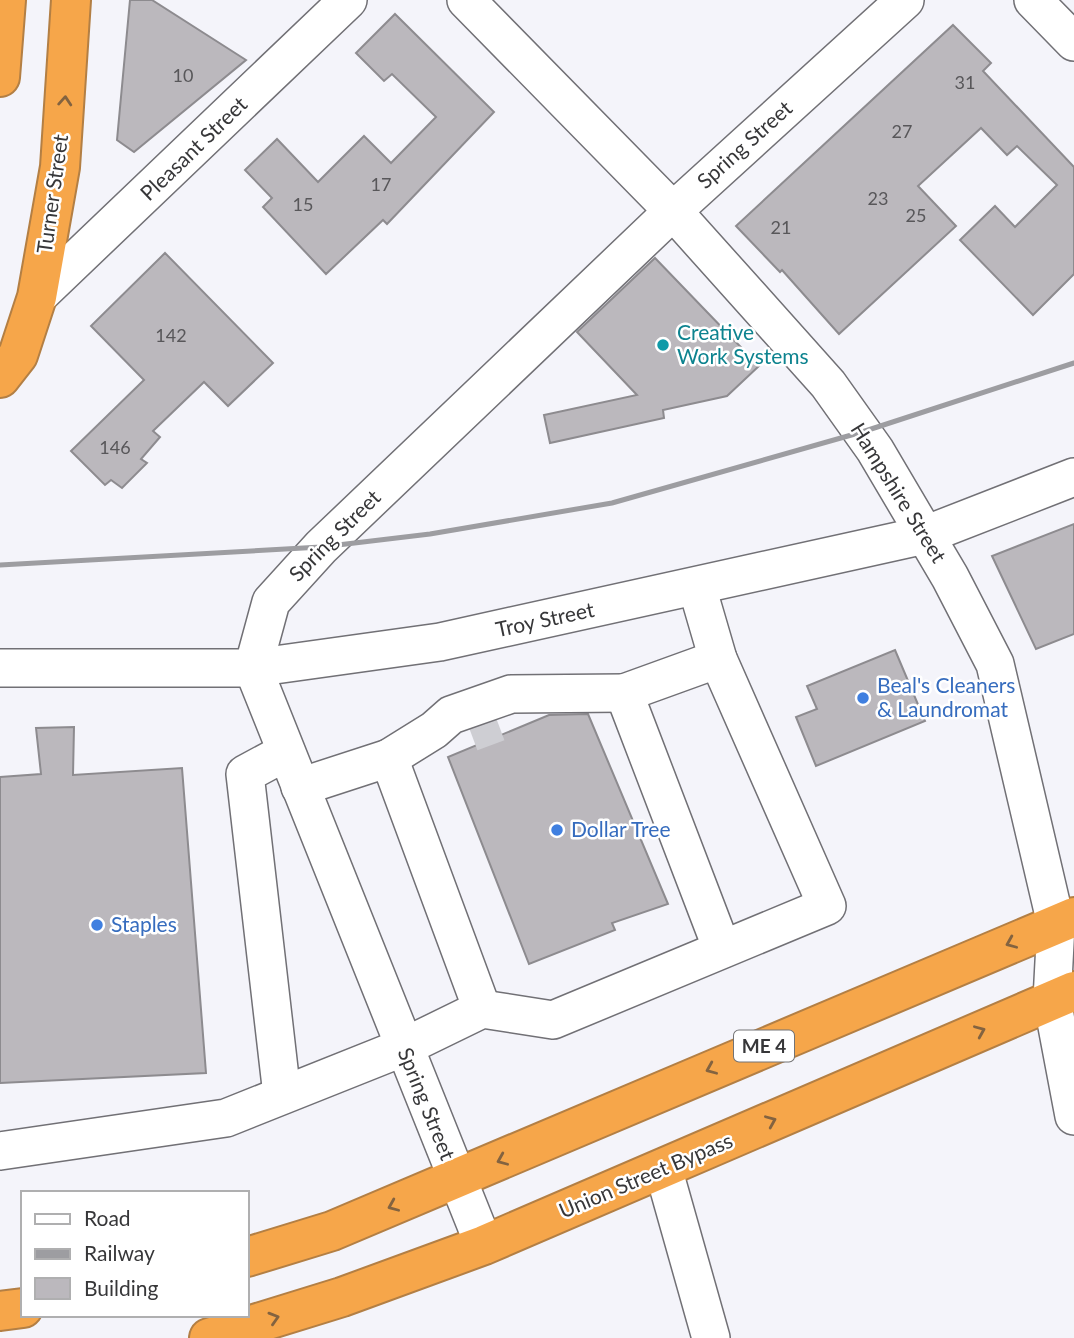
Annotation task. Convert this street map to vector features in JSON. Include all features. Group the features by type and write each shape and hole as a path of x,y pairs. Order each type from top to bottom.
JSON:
{"highway":[{"path":"0,76 6,0"},
{"name":"Turner Street","path":"0,379 18,355 37,297 60,167 71,0"},
{"name":"ME 4","path":"248,1257 332,1231 1065,921"},
{"name":"Union Street Bypass","path":"209,1338 342,1297 484,1245 1063,995"},
{"path":"0,1311 21,1308"}],"street":[{"name":"Pleasant Street","path":"37,297 348,0"},
{"name":"Hampshire Street","path":"466,0 673,211 828,384 875,450 925,535 995,664 1065,921 1063,995 1074,1116"},
{"name":"Spring Street","path":"484,1245 253,668 271,602 312,556 673,211 905,0"},
{"path":"1033,0 1074,41"},
{"name":"Troy Street","path":"0,668 253,668 440,642 925,535 1074,477"},
{"path":"0,1152 226,1118 404,1047 482,1009 553,1020 827,906 718,659 697,587"},
{"path":"300,787 389,758 434,730 451,715 511,694 624,693 718,659"},
{"path":"624,693 722,949"},
{"path":"434,730 484,728 535,695"},
{"path":"282,1095 245,774 286,752"},
{"path":"389,758 482,1009"},
{"path":"663,1168 711,1338"}],"building":[{"path":"130,0 152,0 246,60 134,152 117,140"},
{"path":"395,14 494,112 387,224 383,220 326,274 263,207 272,198 245,170 277,139 318,182 364,136 391,163 436,117 392,74 384,81 356,53"},
{"path":"953,25 991,63 983,71 1074,167 1074,274 1033,315 960,240 995,206 1015,227 1057,185 1017,146 1007,155 981,128 918,186 956,226 839,334 782,270 780,272 736,226"},
{"path":"165,253 273,363 228,406 204,382 153,431 160,437 141,459 147,463 122,488 111,480 105,485 71,451 144,380 91,326"},
{"name":"Creative Work Systems","path":"655,258 759,366 727,396 663,410 664,418 550,443 544,415 637,395 577,332"},
{"path":"1074,524 1074,634 1036,649 992,556"},
{"name":"Beal's Cleaners & Laundromat","path":"895,650 925,721 816,766 796,717 817,709 807,686"},
{"name":"Dollar Tree","path":"588,714 668,904 612,923 615,930 529,964 448,757 549,715"},
{"name":"Staples","path":"74,727 73,775 182,768 206,1073 0,1083 0,777 41,774 36,728"}],"tunnel":[{"path":"471,733 498,723"}],"railway":[{"path":"0,565 321,547 430,534 612,503 862,432 1074,363"}],"place":[{"name":"Creative Work Systems","path":"663,345"},
{"name":"Beal's Cleaners & Laundromat","path":"863,698"},
{"name":"Dollar Tree","path":"557,830"},
{"name":"Staples","path":"97,925"}]}
